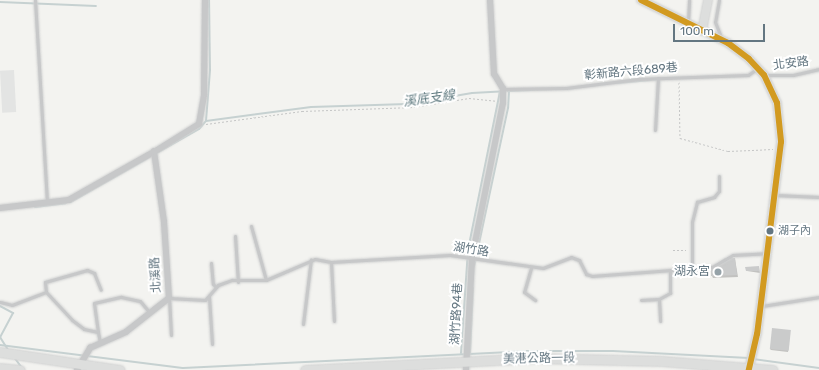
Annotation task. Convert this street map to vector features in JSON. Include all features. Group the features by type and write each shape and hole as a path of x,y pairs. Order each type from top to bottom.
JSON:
{"main road":[{"path":"0,352 78,367 120,370"},
{"name":"美港公路一段","path":"305,370 466,360 596,358 773,370"},
{"path":"0,368 20,370"}],"street":[{"path":"0,208 47,205 80,196 155,154 199,124 204,95 205,0"},
{"path":"490,0 494,74 503,89"},
{"path":"641,0 723,41 759,68 764,75 780,114 780,149 768,253 749,368"},
{"path":"702,31 708,0"},
{"name":"湖竹路94巷","path":"466,370 472,258 503,103 503,89"},
{"name":"北溪路","path":"78,367 90,348 126,332 169,298 155,154"}],"lane":[{"path":"35,0 47,205"},
{"path":"719,0 715,22 723,41"},
{"path":"688,24 690,1"},
{"name":"彰新路六段689巷","path":"503,89 566,88 658,78 748,75 759,68"},
{"name":"北安路","path":"764,75 793,75 819,69"},
{"path":"655,130 658,78"},
{"path":"692,268 692,250 697,202 714,197 719,191 719,176"},
{"path":"775,194 819,197"},
{"path":"251,226 266,280"},
{"path":"235,236 238,282"},
{"name":"湖竹路","path":"311,259 331,262 450,255 531,268 543,268 572,256 579,260 586,274 592,276 712,267 733,255 768,253"},
{"path":"212,344 209,297 216,287 238,282 266,280 311,259"},
{"path":"303,324 311,259"},
{"path":"331,262 334,321"},
{"path":"211,263 212,284 216,287"},
{"path":"531,268 524,292 535,300"},
{"path":"98,332 84,329 72,320 46,292 45,282 87,270 94,273 101,290"},
{"path":"641,300 659,299 670,294 670,270"},
{"path":"0,302 12,305 46,292"},
{"path":"100,343 94,302 121,297 140,301 150,313"},
{"path":"171,335 169,298 209,297"},
{"path":"760,306 819,298"},
{"path":"659,299 660,321"}],"path":[{"path":"679,77 680,138 728,151 780,149"},
{"path":"199,124 302,110 414,107 469,98 503,103"},
{"path":"673,250 692,250"}],"shaded area":[{"path":"14,70 16,112 2,113 0,71"}],"building":[{"path":"725,258 735,258 737,275 711,276 711,268"},
{"path":"759,266 759,271 746,271 745,267"},
{"path":"772,328 791,330 789,351 770,349"}],"waterway":[{"name":"溪底支線","path":"209,0 210,70 206,121 311,107 407,104 472,93 509,91 508,108 474,266"},
{"path":"0,2 96,6"},
{"path":"617,83 651,80"},
{"path":"509,91 575,88"},
{"path":"461,353 468,250 500,91"},
{"path":"71,202 199,129 206,121"},
{"path":"35,207 66,203"},
{"name":"溪底支線","path":"470,353 473,288"},
{"path":"0,306 13,313 0,337 8,350"},
{"path":"0,345 183,368 527,351 613,351 749,358"},
{"path":"14,357 22,368"},
{"path":"753,359 819,368"}],"transit line":[{"path":"641,0 728,43 749,59 764,75 777,103 781,142 757,334 749,370"}],"place":[{"name":"湖子內","path":"770,231"},
{"name":"湖永宮","path":"718,272"}]}
